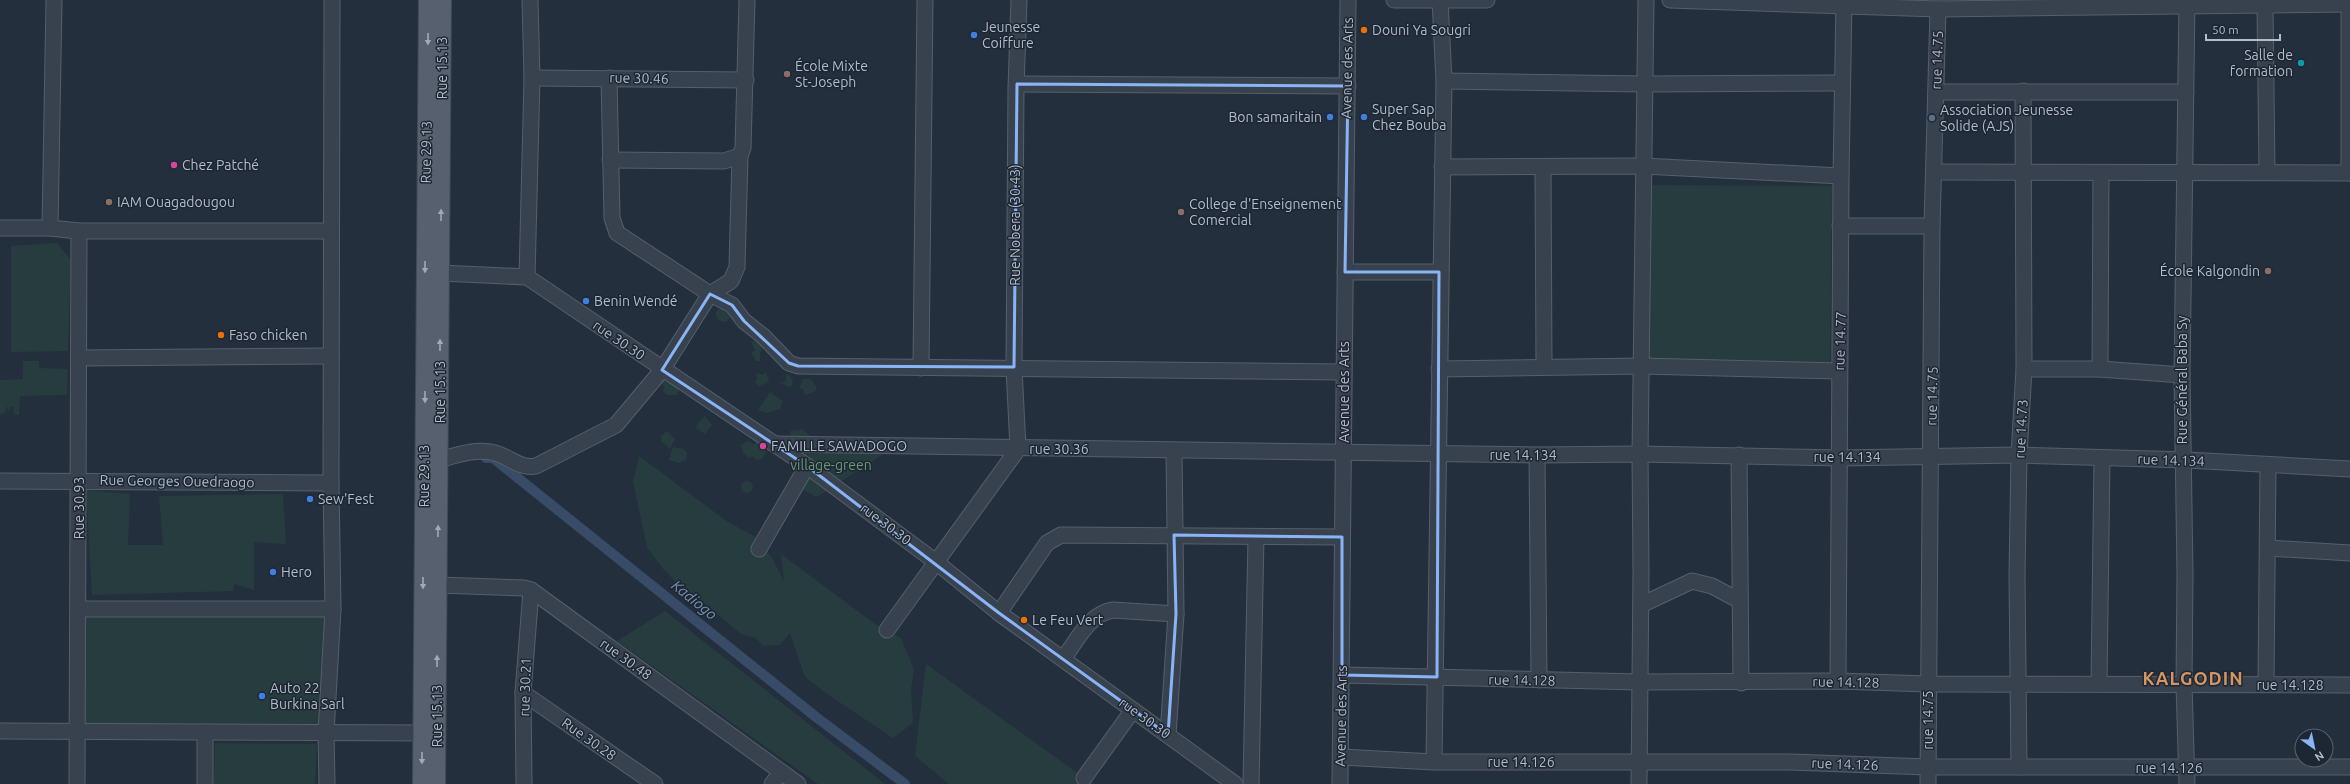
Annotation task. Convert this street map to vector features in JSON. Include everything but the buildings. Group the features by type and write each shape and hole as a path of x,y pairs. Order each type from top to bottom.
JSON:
{"main road":[{"name":"Rue 29.13","path":"422,784 430,733 428,0"},
{"name":"Rue 15.13","path":"436,784 430,733 437,585 441,273 442,0"}],"street":[{"path":"50,228 54,0"},
{"path":"327,784 326,733 333,609 330,483 332,0"},
{"path":"441,273 527,277 532,78 530,0"},
{"path":"439,460 468,452 486,451 528,467 536,466 616,425 662,370 710,294 731,281 737,267 740,156 743,148 746,80 747,0"},
{"path":"921,368 925,0"},
{"name":"Rue Nobera (30.43)","path":"1018,449 1014,367 1017,84 1020,0"},
{"name":"Avenue des Arts","path":"1340,784 1348,0"},
{"path":"1394,0 1487,0"},
{"path":"1639,784 1641,605 1640,454 1646,0"},
{"path":"1670,0 1844,3 1938,9 2024,4 2187,2 2265,6 2349,4 2349,173 2185,171 2101,173 1935,172"},
{"path":"1434,762 1437,677 1439,272 1444,81 1440,1"},
{"name":"Rue Général Baba Sy","path":"2187,2 2182,375 2182,460 2185,574 2184,686 2188,768 2187,784"},
{"name":"rue 14.77","path":"1838,681 1840,458 1839,371 1841,304 1840,226 1844,3"},
{"path":"2265,6 2267,172"},
{"name":"rue 14.75","path":"1928,784 1932,226 1935,172 1938,9"},
{"name":"rue 30.46","path":"532,78 746,80"},
{"path":"609,78 612,218 617,233 710,294 732,304 744,321 763,336 788,363 798,366 921,368 1014,367 1344,372"},
{"path":"1444,81 1644,84 1842,83"},
{"path":"1017,84 1348,86"},
{"path":"1936,92 2186,92"},
{"name":"rue 14.73","path":"2019,767 2017,683 2019,455 2024,369 2021,172 2023,92"},
{"path":"610,160 724,161 740,156"},
{"path":"1543,166 1544,367"},
{"path":"1442,167 1644,166 1841,176"},
{"path":"2100,369 2101,173"},
{"path":"1840,226 1932,226"},
{"path":"0,228 50,228 79,231 330,231"},
{"name":"Rue 30.93","path":"77,784 80,358 79,231"},
{"path":"1345,272 1439,272"},
{"name":"rue 30.30","path":"527,277 662,370 807,466 936,562 999,613 1064,658 1235,784"},
{"path":"80,358 331,356"},
{"path":"1439,369 1642,366 1839,371"},
{"path":"2024,369 2100,369 2182,375"},
{"name":"rue 30.36","path":"774,444 1018,449 1344,451"},
{"path":"887,630 1018,449"},
{"path":"1168,735 1176,614 1174,450"},
{"name":"rue 14.134","path":"1344,451 1437,454 1640,454 1840,458 1931,455 2019,455 2182,460 2350,469"},
{"path":"1537,455 1539,680"},
{"path":"1739,456 1741,683"},
{"path":"2099,684 2102,458"},
{"path":"2266,684 2268,465"},
{"path":"759,549 807,466"},
{"name":"Rue Georges Ouedraogo","path":"0,481 78,480 330,483"},
{"path":"999,613 1048,543 1061,535 1342,537"},
{"path":"1251,784 1256,537"},
{"path":"2268,548 2350,553"},
{"path":"1641,605 1692,581 1712,586 1740,601"},
{"name":"rue 30.48","path":"437,585 524,588 531,590 798,784"},
{"name":"rue 30.21","path":"524,784 524,693 531,590"},
{"path":"79,609 333,609"},
{"path":"1064,658 1095,616 1103,611 1113,610 1176,614"},
{"name":"rue 14.128","path":"1342,675 1640,682 1741,683 1838,681 1928,684 2017,683 2184,686 2266,684 2350,685"},
{"name":"Rue 30.28","path":"524,693 655,784"},
{"path":"1084,778 1133,710"},
{"path":"0,731 430,733"},
{"path":"204,732 205,784"},
{"name":"rue 14.126","path":"1341,757 1434,762 1790,762 1928,767 2350,767"},
{"path":"772,784 781,772"}],"highlighted area":[{"path":"1017,84 1348,86 1345,272 1439,272 1437,677 1342,675 1342,537 1174,535 1176,614 1168,735 999,613 807,466 662,370 710,294 732,305 744,321 789,363 798,366 1014,367"}],"green space":[{"path":"1652,185 1832,186 1830,364 1649,362"},
{"path":"57,243 71,260 68,351 11,352 11,246"},
{"path":"725,303 733,314 726,322 719,321 715,314 719,307"},
{"path":"759,338 767,346 760,352 760,361 756,361 751,353 755,350 751,342"},
{"path":"23,361 39,361 39,368 68,369 67,395 20,396 19,415 14,415 13,406 10,407 10,413 7,406 5,413 0,415 0,380 23,379"},
{"path":"766,372 769,382 759,386 755,382 758,378 755,375 757,373 762,375"},
{"path":"787,373 793,380 792,386 788,387 779,382 785,382"},
{"path":"803,379 811,379 816,387 816,391 805,395 803,389 799,388"},
{"path":"663,380 680,387 677,395 667,395 663,392 664,387 661,382"},
{"path":"770,392 783,401 780,409 767,413 758,410"},
{"path":"705,416 712,425 705,434 696,428 697,424"},
{"path":"801,428 809,435 807,440 792,439 790,431 800,430"},
{"path":"667,431 675,439 670,449 661,441 661,436"},
{"path":"747,441 754,444 757,442 762,445 761,448 766,451 763,458 757,460 752,456 749,458 742,452 743,450 740,446"},
{"path":"673,447 684,449 687,453 686,460 679,463 669,460"},
{"name":"village-green","path":"787,447 888,451 817,497 797,487 813,465"},
{"path":"639,456 728,522 754,536 771,556 784,581 781,554 875,624 901,638 914,669 911,689 913,723 893,738 830,696 805,677 790,633 780,645 763,646 756,638 741,634 708,606 685,591 663,569 647,547 633,482"},
{"path":"745,481 749,481 753,487 749,493 745,493 741,489 741,485"},
{"path":"86,490 130,494 128,545 163,545 159,496 283,494 286,544 254,542 254,590 234,584 233,591 92,595"},
{"path":"82,609 331,609 323,729 77,728"},
{"path":"665,611 885,784 818,784 617,641"},
{"path":"926,664 1094,784 949,784 915,756"},
{"path":"215,743 317,744 315,784 214,784"}],"waterway":[{"name":"Kadiogo","path":"486,458 493,458 816,717 905,784"}],"place":[{"name":"Douni Ya Sougri","path":"1364,30"},
{"name":"Jeunesse Coiffure","path":"974,35"},
{"name":"Salle de formation","path":"2301,63"},
{"name":"École Mixte St-Joseph","path":"787,74"},
{"name":"Bon samaritain","path":"1330,117"},
{"name":"Super Sap Chez Bouba","path":"1364,117"},
{"name":"Association Jeunesse Solide (AJS)","path":"1932,118"},
{"name":"Chez Patché","path":"174,165"},
{"name":"IAM Ouagadougou","path":"109,202"},
{"name":"College d'Enseignement Comercial","path":"1181,212"},
{"name":"École Kalgondin","path":"2268,271"},
{"name":"Benin Wendé","path":"586,301"},
{"name":"Faso chicken","path":"221,335"},
{"name":"FAMILLE SAWADOGO","path":"763,446"},
{"name":"Sew'Fest","path":"310,499"},
{"name":"Hero","path":"273,572"},
{"name":"Le Feu Vert","path":"1024,620"},
{"name":"Auto 22 Burkina Sarl","path":"262,696"}],"district":[{"name":"KALGODIN","path":"2193,679"}]}
